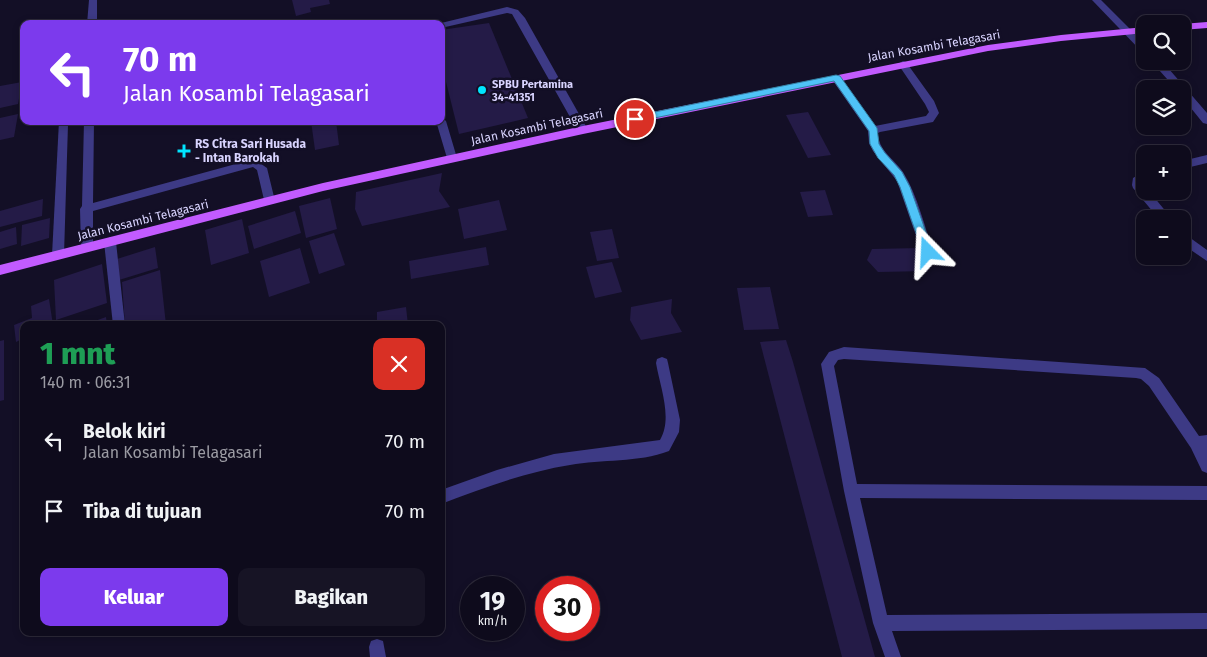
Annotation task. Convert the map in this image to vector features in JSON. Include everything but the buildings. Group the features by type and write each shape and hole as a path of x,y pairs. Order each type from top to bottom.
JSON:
{"main road":[{"path":"1191,27 1207,26"},
{"name":"Jalan Kosambi Telagasari","path":"0,270 269,201 582,130 988,48 1136,31"}],"street":[{"path":"92,20 93,0"},
{"path":"1096,0 1136,40"},
{"path":"445,25 507,10 515,12 582,130"},
{"path":"873,131 929,119 934,113 930,103 903,64"},
{"path":"1164,70 1174,80"},
{"path":"836,78 873,131 875,144 882,155 898,172 928,252"},
{"path":"1191,100 1207,120"},
{"path":"58,255 63,125"},
{"path":"87,248 86,209 89,125"},
{"path":"442,125 452,158"},
{"path":"1191,163 1207,159"},
{"path":"86,209 254,162 262,168 269,201"},
{"path":"1150,200 1158,210"},
{"path":"110,242 119,321"},
{"path":"1191,245 1207,256"},
{"path":"893,657 881,623 851,491 827,364 834,356 844,353 1145,374 1154,382 1202,442 1207,466"},
{"path":"445,495 555,461 599,454 646,451 664,446 672,432 673,420 662,363"},
{"path":"851,491 1207,493"},
{"path":"881,623 1207,621"}],"place":[{"name":"SPBU Pertamina 34-41351","path":"482,90"},
{"name":"RS Citra Sari Husada - Intan Barokah","path":"184,151"}],"route":[{"path":"635,119 836,78 873,131 875,144 882,155 898,172 928,252"}]}
